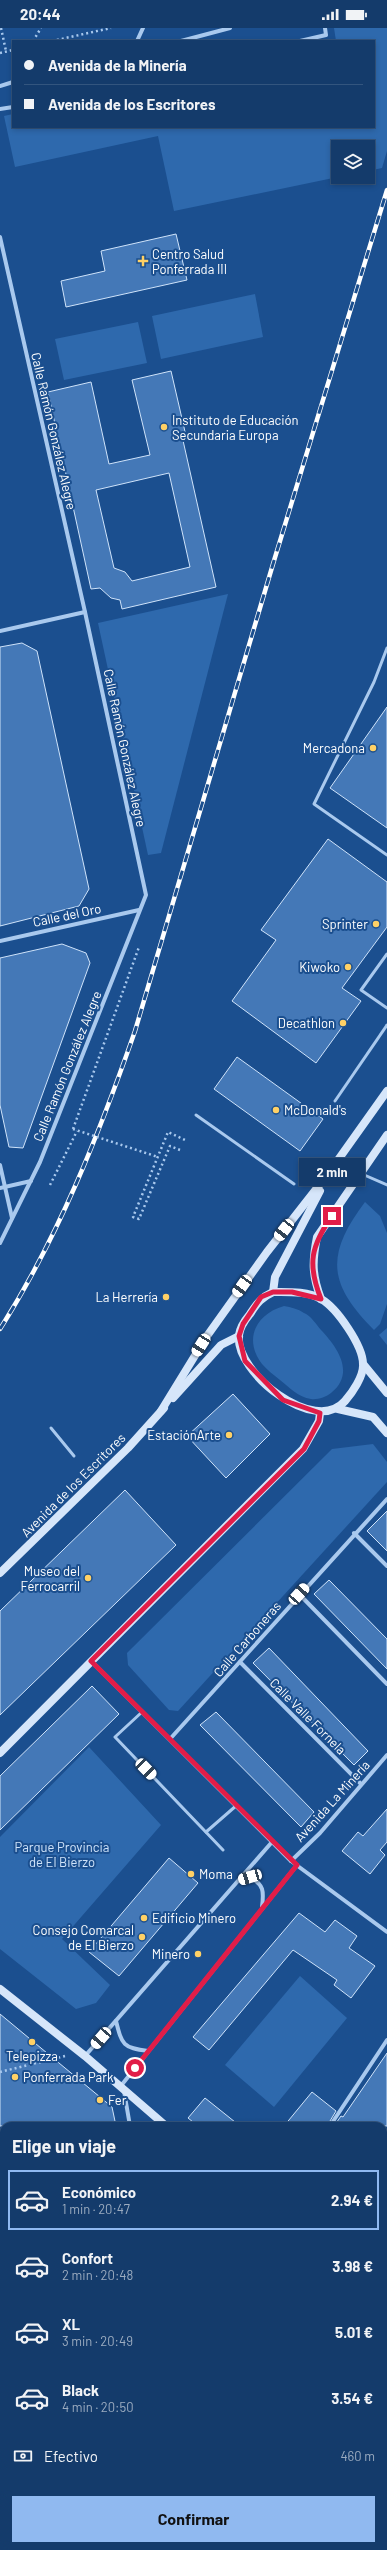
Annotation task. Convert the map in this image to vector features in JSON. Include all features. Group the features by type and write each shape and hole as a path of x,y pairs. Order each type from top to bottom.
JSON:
{"main road":[{"name":"Avenida de los Escritores","path":"161,1411 207,1336 267,1252 328,1174 387,1091"},
{"path":"387,1135 317,1237 313,1257 313,1279 321,1299 346,1326 360,1350 364,1365 387,1393"},
{"name":"Avenida de los Escritores","path":"273,1292 275,1277 328,1174"},
{"path":"321,1299 307,1294 273,1292 261,1297 243,1324 239,1336 245,1361 283,1400 320,1413 338,1409 373,1418 387,1433"},
{"name":"Avenida de los Escritores","path":"0,1574 102,1476 221,1345 239,1336"},
{"path":"338,1409 353,1390 364,1365"},
{"path":"0,1753 304,1449 319,1421 320,1413"},
{"path":"0,1989 82,2054 161,2122"}],"street":[{"path":"138,40 144,28"},
{"path":"184,40 230,28"},
{"path":"304,40 326,35 325,28"},
{"path":"0,86 12,82"},
{"path":"0,110 12,106"},
{"name":"Calle Ramón González Alegre","path":"0,237 85,612 146,895 31,1181 0,1243"},
{"path":"0,631 85,612"},
{"name":"Calle del Oro","path":"0,940 139,910"},
{"path":"0,1165 12,1218"},
{"path":"0,1188 31,1181"},
{"name":"Calle Carboneras","path":"170,1739 354,1533 387,1499"},
{"path":"354,1533 387,1566"},
{"path":"299,1594 387,1684"},
{"path":"91,1661 237,1805 291,1861 387,1932"},
{"name":"Calle Valle Fornela","path":"240,1662 361,1784"},
{"name":"Avenida La Minería","path":"291,1861 320,1833 387,1755"},
{"path":"82,2054 116,2021 272,1842"},
{"path":"129,2122 122,2089 148,2051 297,1865"},
{"path":"238,1881 250,1877 260,1883 264,1891 262,1907"},
{"path":"116,2021 121,2040 129,2049 148,2051"},
{"path":"333,2122 387,2040"}],"lane":[{"path":"387,648 374,682 314,804 387,856"},
{"path":"387,954 361,990 387,1008"},
{"path":"335,1101 387,1024"},
{"path":"196,1115 294,1184"},
{"path":"360,1174 387,1185"},
{"path":"51,1428 74,1456"},
{"path":"142,1712 115,1737 223,1850"},
{"path":"206,1832 237,1805"}],"path":[{"path":"1,28 6,51"},
{"path":"33,40 41,28"},
{"path":"57,40 111,28"},
{"path":"0,53 12,50"},
{"path":"140,944 73,1129 158,1158"},
{"path":"50,1185 77,1131"},
{"path":"180,1150 170,1146 140,1219 133,1217 168,1132 185,1140"},
{"path":"0,2072 82,2054"}],"green space":[{"path":"334,28 387,28 387,151 382,168 375,170 375,140 331,140 331,178 174,211 158,136 15,167 4,116 12,114 12,128 375,128 375,40 336,40"},
{"path":"255,294 263,337 161,359 152,316"},
{"path":"138,322 147,363 64,380 55,339"},
{"path":"228,594 161,853 148,855 98,623"},
{"path":"365,1202 380,1216 387,1233 387,1304 380,1324 374,1330 347,1297 340,1283 337,1268 338,1253 343,1237"},
{"path":"284,1306 297,1309 309,1316 338,1352 343,1369 342,1377 338,1385 327,1396 319,1399 313,1399 306,1398 298,1394 266,1368 256,1355 253,1346 255,1329 266,1315"},
{"path":"387,1328 387,1345 379,1335"},
{"path":"373,1444 387,1462 387,1482 178,1711 169,1710 128,1665 127,1653 332,1449"},
{"name":"Parque Provincia de El Bierzo","path":"89,1747 161,1825 62,1939 110,1985 96,2003 76,2009 0,1949 0,1837"},
{"path":"300,1976 347,2018 274,2107 225,2065"}],"building":[{"name":"Centro Salud Ponferrada III","path":"176,234 187,280 66,307 61,281 105,271 101,251"},
{"path":"171,371 186,436 182,436 216,587 122,609 120,600 111,598 100,588 91,589 48,392 91,382 109,464 150,455 132,380","holes":["169,473 190,567 132,581 125,572 114,568 96,490"]},
{"path":"22,643 37,651 89,889 79,906 0,926 0,647"},
{"name":"Mercadona","path":"387,707 387,828 330,788"},
{"path":"328,839 387,882 387,927 342,988 361,1001 316,1063 232,1001 276,940 261,930"},
{"path":"62,944 86,953 90,963 23,1148 9,1147 0,1105 0,958"},
{"name":"McDonald's","path":"237,1057 323,1119 300,1151 214,1089"},
{"name":"EstaciónArte","path":"233,1394 270,1434 226,1478 187,1436"},
{"name":"Museo del Ferrocarril","path":"125,1490 176,1545 0,1715 0,1611"},
{"path":"387,1511 387,1551 367,1531"},
{"path":"329,1580 387,1639 387,1669 314,1594"},
{"path":"269,1648 368,1751 354,1765 253,1663"},
{"path":"92,1686 119,1714 0,1830 0,1776"},
{"path":"216,1712 314,1812 301,1827 200,1725"},
{"path":"387,1809 387,1842 380,1850 385,1855 370,1874 342,1851 358,1832 363,1836"},
{"name":"Edificio Minero","path":"169,1858 198,1883 119,1976 89,1952"},
{"path":"299,1913 325,1932 335,1920 357,1936 349,1948 375,1966 351,1998 334,1985 337,1980 293,1950 209,2050 193,2037"},
{"path":"0,2014 112,2107 115,2122 0,2122"},
{"path":"387,2053 387,2122 337,2122 341,2116 343,2117"},
{"path":"312,2092 336,2111 329,2122 287,2122"},
{"path":"205,2098 235,2122 193,2122 188,2118"}],"railway":[{"path":"0,1329 41,1258 76,1184 107,1108 135,1031 273,564 387,190"}],"place":[{"name":"Centro Salud Ponferrada III","path":"143,261"},
{"name":"Instituto de Educación Secundaria Europa","path":"164,427"},
{"name":"Mercadona","path":"373,748"},
{"name":"Sprinter","path":"376,924"},
{"name":"Kiwoko","path":"348,967"},
{"name":"Decathlon","path":"343,1023"},
{"name":"McDonald's","path":"276,1110"},
{"name":"La Herrería","path":"166,1297"},
{"name":"EstaciónArte","path":"229,1435"},
{"name":"Museo del Ferrocarril","path":"88,1578"},
{"name":"Moma","path":"191,1874"},
{"name":"Edificio Minero","path":"144,1918"},
{"name":"Consejo Comarcal de El Bierzo","path":"142,1937"},
{"name":"Minero","path":"198,1954"},
{"name":"Telepizza","path":"32,2042"},
{"name":"Ponferrada Park","path":"15,2077"},
{"name":"Fer","path":"100,2100"}],"route":[{"path":"135,2068 279,1885 297,1865 291,1861 237,1805 91,1661 304,1449 319,1421 320,1413 283,1400 245,1361 239,1336 243,1324 261,1297 273,1292 292,1292 307,1294 321,1299 313,1279 313,1257 317,1237 332,1216"}]}
